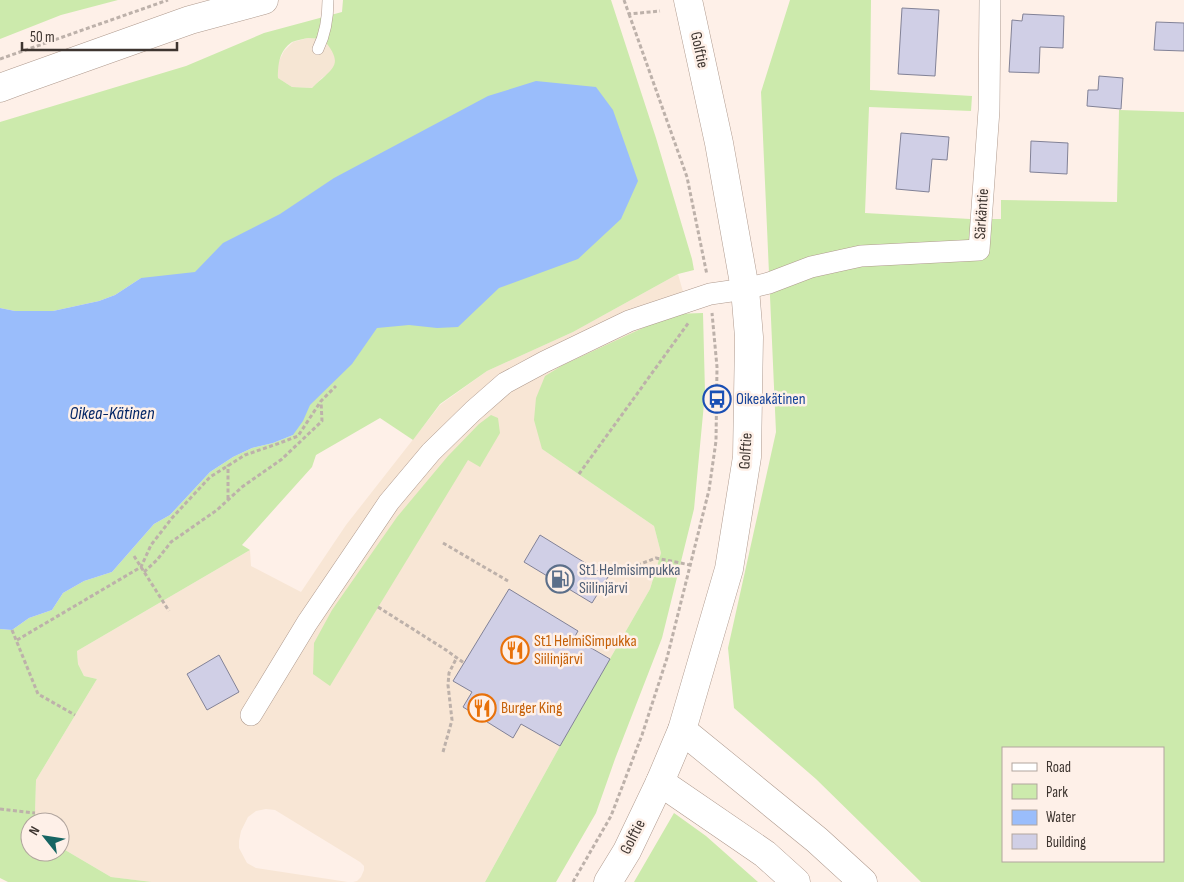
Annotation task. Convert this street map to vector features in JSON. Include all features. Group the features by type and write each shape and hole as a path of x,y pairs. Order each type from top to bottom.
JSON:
{"main road":[{"path":"0,88 190,20 264,0"},
{"name":"Golftie","path":"608,882 627,850 660,782 682,730 729,569 747,457 749,337 745,289 719,143 688,0"},
{"path":"682,730 817,840 863,882"},
{"path":"660,782 765,854 796,882"}],"street":[{"name":"Särkäntie","path":"745,289 769,283 811,267 861,256 979,250 989,110 990,0"},
{"path":"251,715 307,623 389,502 431,452 473,410 505,384 544,362 628,322 710,294 745,289"}],"lane":[{"path":"318,49 323,39 328,16 328,0"}],"path":[{"path":"0,59 168,0"},
{"path":"573,882 611,816 642,735 667,658 708,490 716,442 717,367 710,294 687,177 624,0"},
{"path":"629,14 660,11"},
{"path":"579,474 710,294"},
{"path":"16,640 141,567 151,545 172,518 210,476 245,455 298,436 320,400 336,386"},
{"path":"144,572 171,542 217,510 242,487 282,459 301,442 322,421 320,400"},
{"path":"228,465 228,499"},
{"path":"443,543 508,581"},
{"path":"134,556 169,611"},
{"path":"625,570 656,558 690,565"},
{"path":"378,607 464,663"},
{"path":"12,630 38,694 75,715"},
{"path":"443,752 452,720 448,685 449,673 457,657"},
{"path":"0,809 26,812"}],"shaded area":[{"path":"308,38 323,39 332,49 336,60 333,70 312,88 292,87 278,78 278,63 284,51 293,42"},
{"name":"St1 Helmisimpukka Siilinjärvi","path":"678,274 689,313 673,314 542,449 654,526 661,553 650,589 485,882 353,882 361,877 364,870 364,866 360,862 275,810 266,809 256,811 248,817 241,831 239,848 247,863 256,868 348,882 152,882 111,877 70,853 70,812 35,812 36,780 97,679 84,676 78,664 77,651 250,550 251,566 301,592 346,525 440,405 487,371 573,332"}],"green space":[{"path":"0,0 118,0 61,15 0,39"},
{"path":"343,0 611,0 656,138 694,270 678,274 573,332 487,371 440,404 413,440 380,418 316,455 312,467 242,545 250,550 77,651 78,664 84,676 97,679 36,780 35,812 20,812 20,862 70,862 70,853 111,877 152,882 8,882 0,878 0,629 12,630 29,618 52,610 63,593 84,581 112,572 154,524 170,515 210,472 233,457 252,448 273,443 293,435 141,278 115,295 99,301 53,311 15,311 0,308 0,122 186,66 264,33 342,12","holes":["308,38 323,39 334,55 334,66 312,88 292,87 278,78 280,58 284,49 292,42"]},
{"path":"790,0 871,0 870,90 972,96 971,111 869,107 865,213 1001,219 1001,200 1117,202 1119,110 1184,112 1184,882 921,882 816,779 734,708 728,648 776,432 761,92"},
{"path":"703,313 705,393 694,509 662,638 596,813 556,882 485,882 650,589 661,553 654,526 542,449 534,420 536,398 545,376 563,365 673,314"},
{"path":"491,415 498,418 500,433 480,467 468,460 330,686 313,674 314,643 332,610 397,517 448,456 479,424"},
{"path":"674,813 706,836 758,882 634,882"}],"water":[{"name":"Oikea-Kätinen","path":"536,81 596,87 613,110 638,181 621,219 578,259 499,288 458,327 437,328 409,325 377,328 352,364 310,405 303,421 293,435 273,443 252,448 233,457 210,472 170,515 154,524 112,572 84,581 63,593 52,610 29,618 12,630 0,629 0,308 15,311 53,311 99,301 115,295 141,278 195,272 223,243 280,214 334,178 488,96"}],"building":[{"path":"902,8 939,10 935,76 898,74"},
{"path":"1023,14 1064,16 1063,48 1040,47 1039,73 1009,72 1012,20 1022,21"},
{"path":"1156,22 1184,23 1184,51 1154,50"},
{"path":"1099,76 1123,78 1121,109 1087,106 1088,90 1098,90"},
{"path":"901,133 949,137 947,160 932,159 929,192 896,189"},
{"path":"1031,141 1068,143 1067,174 1030,172"},
{"path":"540,535 608,577 592,603 524,562"},
{"path":"509,589 578,631 574,638 610,659 560,746 521,724 513,738 463,707 472,692 453,681"},
{"path":"219,655 239,692 207,710 187,674"}],"place":[{"name":"Oikeakätinen","path":"717,399"},
{"name":"St1 Helmisimpukka Siilinjärvi","path":"560,579"},
{"name":"St1 HelmiSimpukka Siilinjärvi","path":"515,650"},
{"name":"Burger King","path":"482,708"}]}
